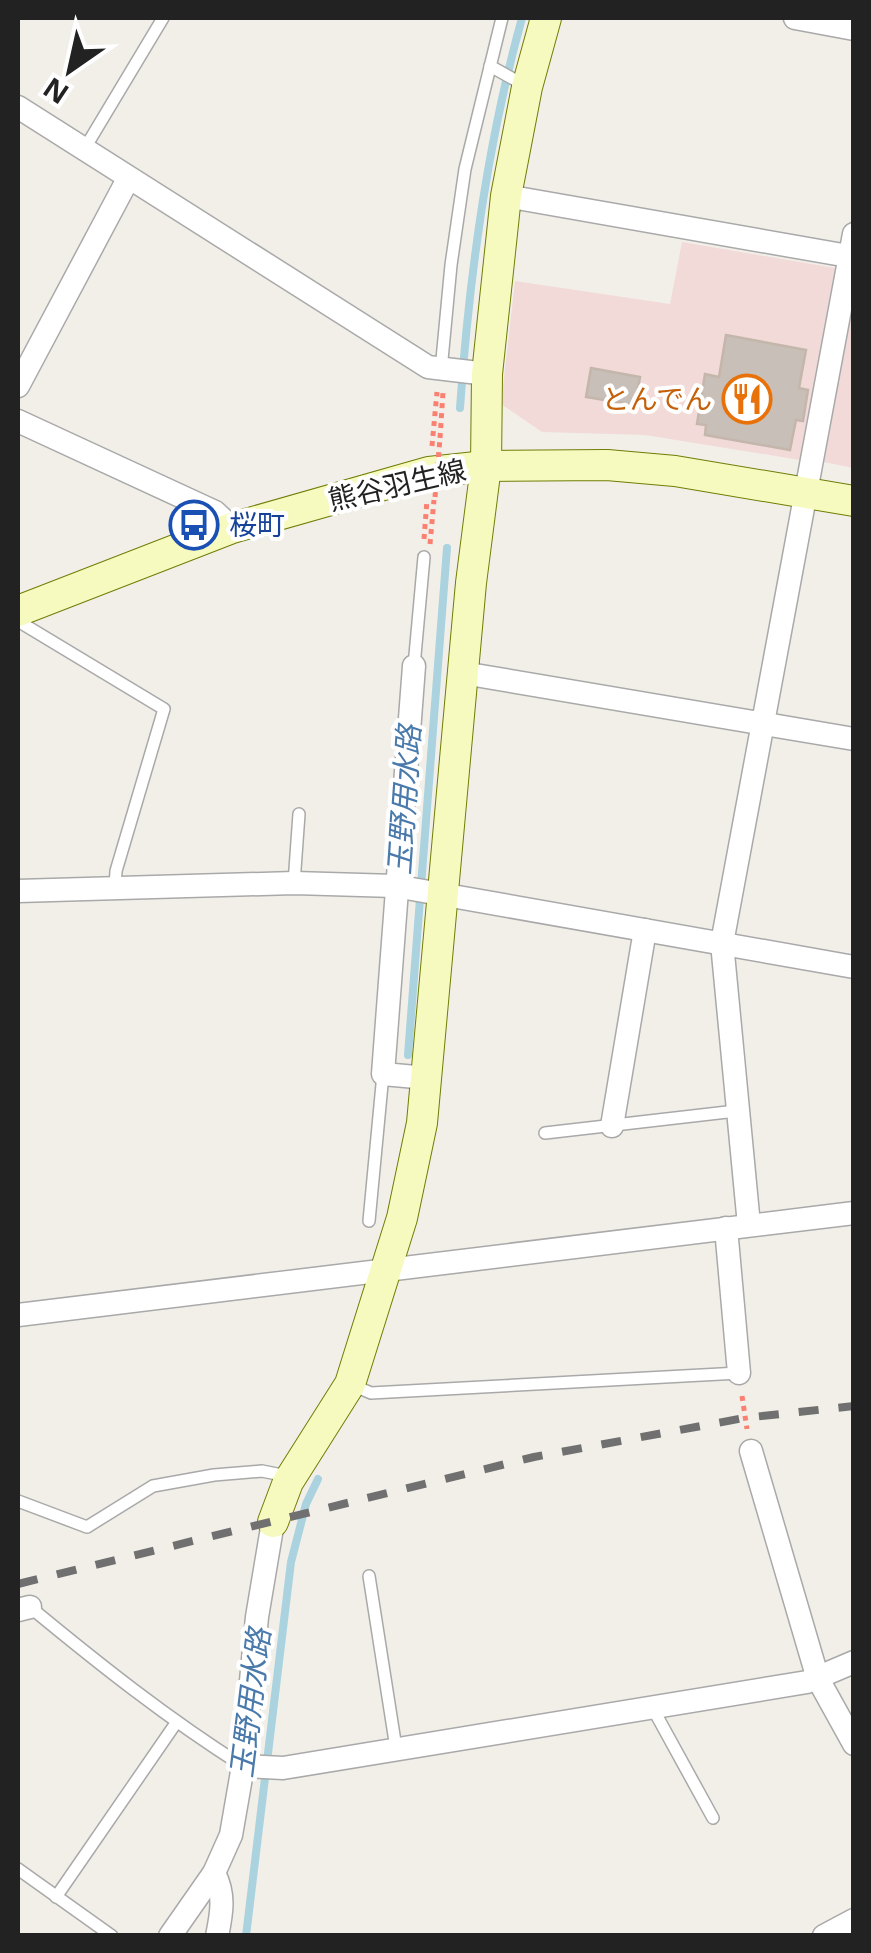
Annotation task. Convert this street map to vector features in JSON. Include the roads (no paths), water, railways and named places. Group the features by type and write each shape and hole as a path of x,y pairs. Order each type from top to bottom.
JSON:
{"street":[{"path":"170,1936 214,1873 262,1766 256,1616 273,1522 288,1482 350,1384 402,1218 427,1078 437,894 486,466 484,374 521,84 546,18"},
{"path":"795,18 854,29"},
{"path":"18,107 428,367 442,375 484,374"},
{"path":"18,386 128,179"},
{"path":"506,196 852,249 722,943 736,1112 739,1373"},
{"path":"18,421 214,512 232,528"},
{"name":"熊谷羽生線","path":"18,611 232,528 429,472 486,466 607,466 658,470 854,501"},
{"path":"414,666 401,888 383,1074 427,1078"},
{"path":"463,672 854,740"},
{"path":"18,892 294,883 401,888 854,967"},
{"path":"612,1126 645,930"},
{"path":"18,1314 854,1213"},
{"path":"751,1451 818,1679 854,1744"},
{"path":"262,1766 818,1679 854,1662"},
{"path":"214,1873 221,1886 223,1905 218,1936"},
{"path":"824,1936 854,1920"}],"lane":[{"path":"85,148 163,18"},
{"path":"442,375 451,265 466,169 502,18"},
{"path":"491,67 521,84"},
{"path":"414,666 424,557"},
{"path":"18,620 164,708 116,872 115,888"},
{"path":"294,883 299,814"},
{"path":"369,1222 383,1074"},
{"path":"545,1133 736,1112"},
{"path":"350,1384 371,1392 739,1373"},
{"path":"18,1501 87,1527 153,1486 214,1474 262,1471 288,1482"},
{"path":"368,1576 396,1748"},
{"path":"24,1608 176,1724 262,1766"},
{"path":"652,1708 713,1818"},
{"path":"56,1897 176,1724"},
{"path":"18,1869 112,1936"}],"waterway":[{"name":"玉野用水路","path":"460,408 481,211 522,18"},
{"name":"玉野用水路","path":"408,1055 447,548"},
{"name":"玉野用水路","path":"246,1936 291,1562 306,1504 318,1479"}],"railway":[{"path":"18,1584 534,1457 744,1418 854,1406"}],"place":[{"name":"とんでん","path":"747,399"},
{"name":"桜町","path":"194,525"}]}
